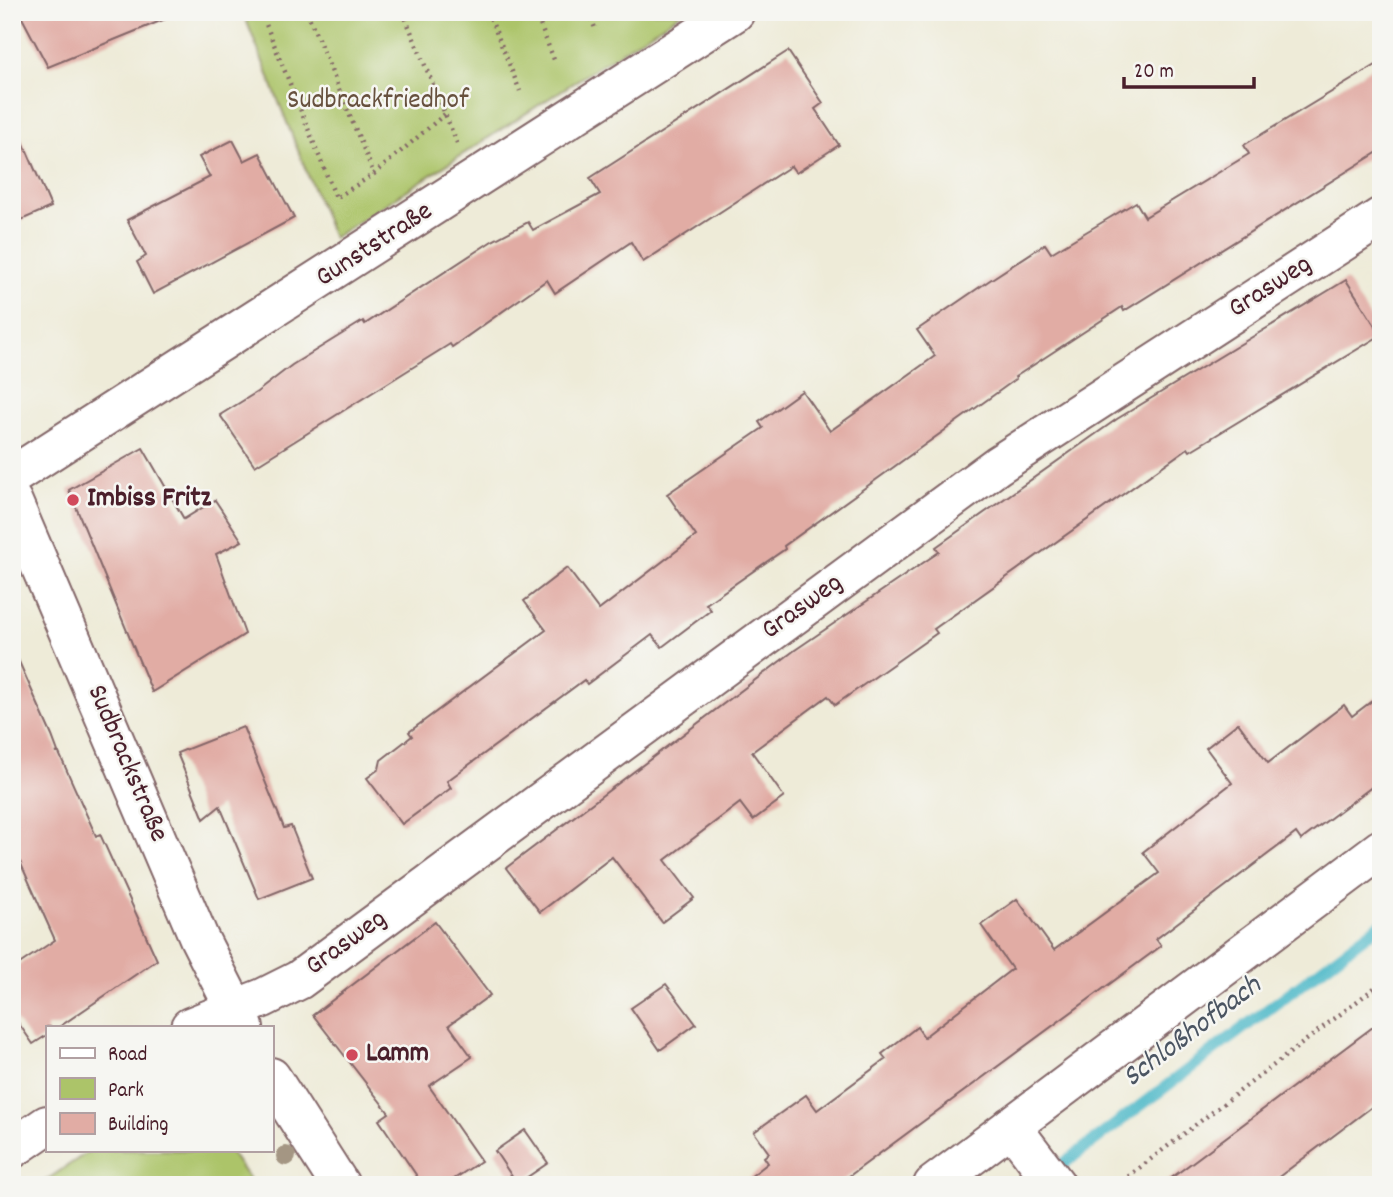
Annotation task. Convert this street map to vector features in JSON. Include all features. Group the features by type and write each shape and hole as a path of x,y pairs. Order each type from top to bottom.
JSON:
{"street":[{"name":"Gunststraße","path":"12,476 474,182 735,12"},
{"name":"Grasweg","path":"195,1026 239,1017 264,998 299,979 998,465 1381,217"},
{"name":"Sudbrackstraße","path":"12,500 194,925 239,1017"},
{"path":"933,1185 1381,849"},
{"path":"273,1080 340,1185"},
{"path":"12,1149 46,1126"},
{"path":"1010,1126 1046,1172"}],"path":[{"path":"261,12 337,198 374,174 445,114"},
{"path":"307,12 374,174"},
{"path":"403,12 474,182"},
{"path":"488,12 520,91"},
{"path":"535,12 555,62"},
{"path":"589,12 596,31"},
{"path":"1117,1185 1381,983"}],"green space":[{"name":"Sudbrackfriedhof","path":"243,12 683,12 333,238"},
{"path":"88,1152 230,1152 253,1185 39,1185"}],"building":[{"path":"19,12 180,12 180,13 48,67"},
{"path":"788,51 823,103 815,109 839,145 796,173 791,166 643,262 631,242 555,293 547,280 452,347 450,344 255,466 220,415 257,392 292,365 363,321 365,324 492,241 528,222 533,230 600,194 590,178"},
{"path":"1381,62 1381,150 1124,311 1122,307 1015,377 1016,379 784,546 785,549 706,604 711,610 662,647 652,635 587,684 584,680 447,781 451,788 402,824 367,778 379,769 381,760 412,736 409,732 546,630 524,601 567,568 599,610 696,536 667,494 763,428 759,422 802,391 830,431 935,356 917,330 990,280 1045,244 1051,253 1136,202 1145,217 1249,154 1244,145"},
{"path":"12,116 51,207 12,224"},
{"path":"233,140 244,161 260,153 294,218 153,294 137,262 146,256 127,220 210,177 199,157"},
{"path":"1346,280 1381,335 1190,451 1188,448 934,629 937,633 835,705 828,696 752,752 784,797 753,820 740,803 665,860 694,898 662,922 612,857 540,912 506,868 795,650 939,552 936,547 1117,419"},
{"path":"143,448 184,519 215,500 242,541 216,554 245,634 152,692 69,490"},
{"path":"12,646 52,736 58,752 56,753 59,753 96,836 100,834 157,960 60,1026 46,1026 46,1036 33,1044 12,1014 12,969 55,940 12,844"},
{"path":"1381,694 1381,780 1301,840 1296,833 1156,939 1161,946 837,1185 740,1185 768,1163 764,1157 769,1153 754,1132 806,1095 817,1110 886,1059 882,1054 917,1027 924,1037 1012,969 981,925 1017,899 1054,950 1159,873 1143,852 1232,783 1206,748 1238,723 1268,763 1344,705 1352,716"},
{"path":"243,727 284,828 291,826 312,878 259,899 220,806 204,819 177,753"},
{"path":"435,922 490,995 449,1025 472,1057 429,1086 481,1161 445,1185 423,1185 379,1120 389,1113 313,1015"},
{"path":"666,984 696,1024 660,1050 631,1008"},
{"path":"1381,1021 1381,1100 1268,1185 1162,1185"},
{"path":"525,1130 548,1163 517,1184 495,1151"}],"waterway":[{"name":"Schloßhofbach","path":"1050,1174 1381,924"}],"place":[{"name":"Imbiss Fritz","path":"73,500"},
{"name":"Lamm","path":"352,1055"}]}
